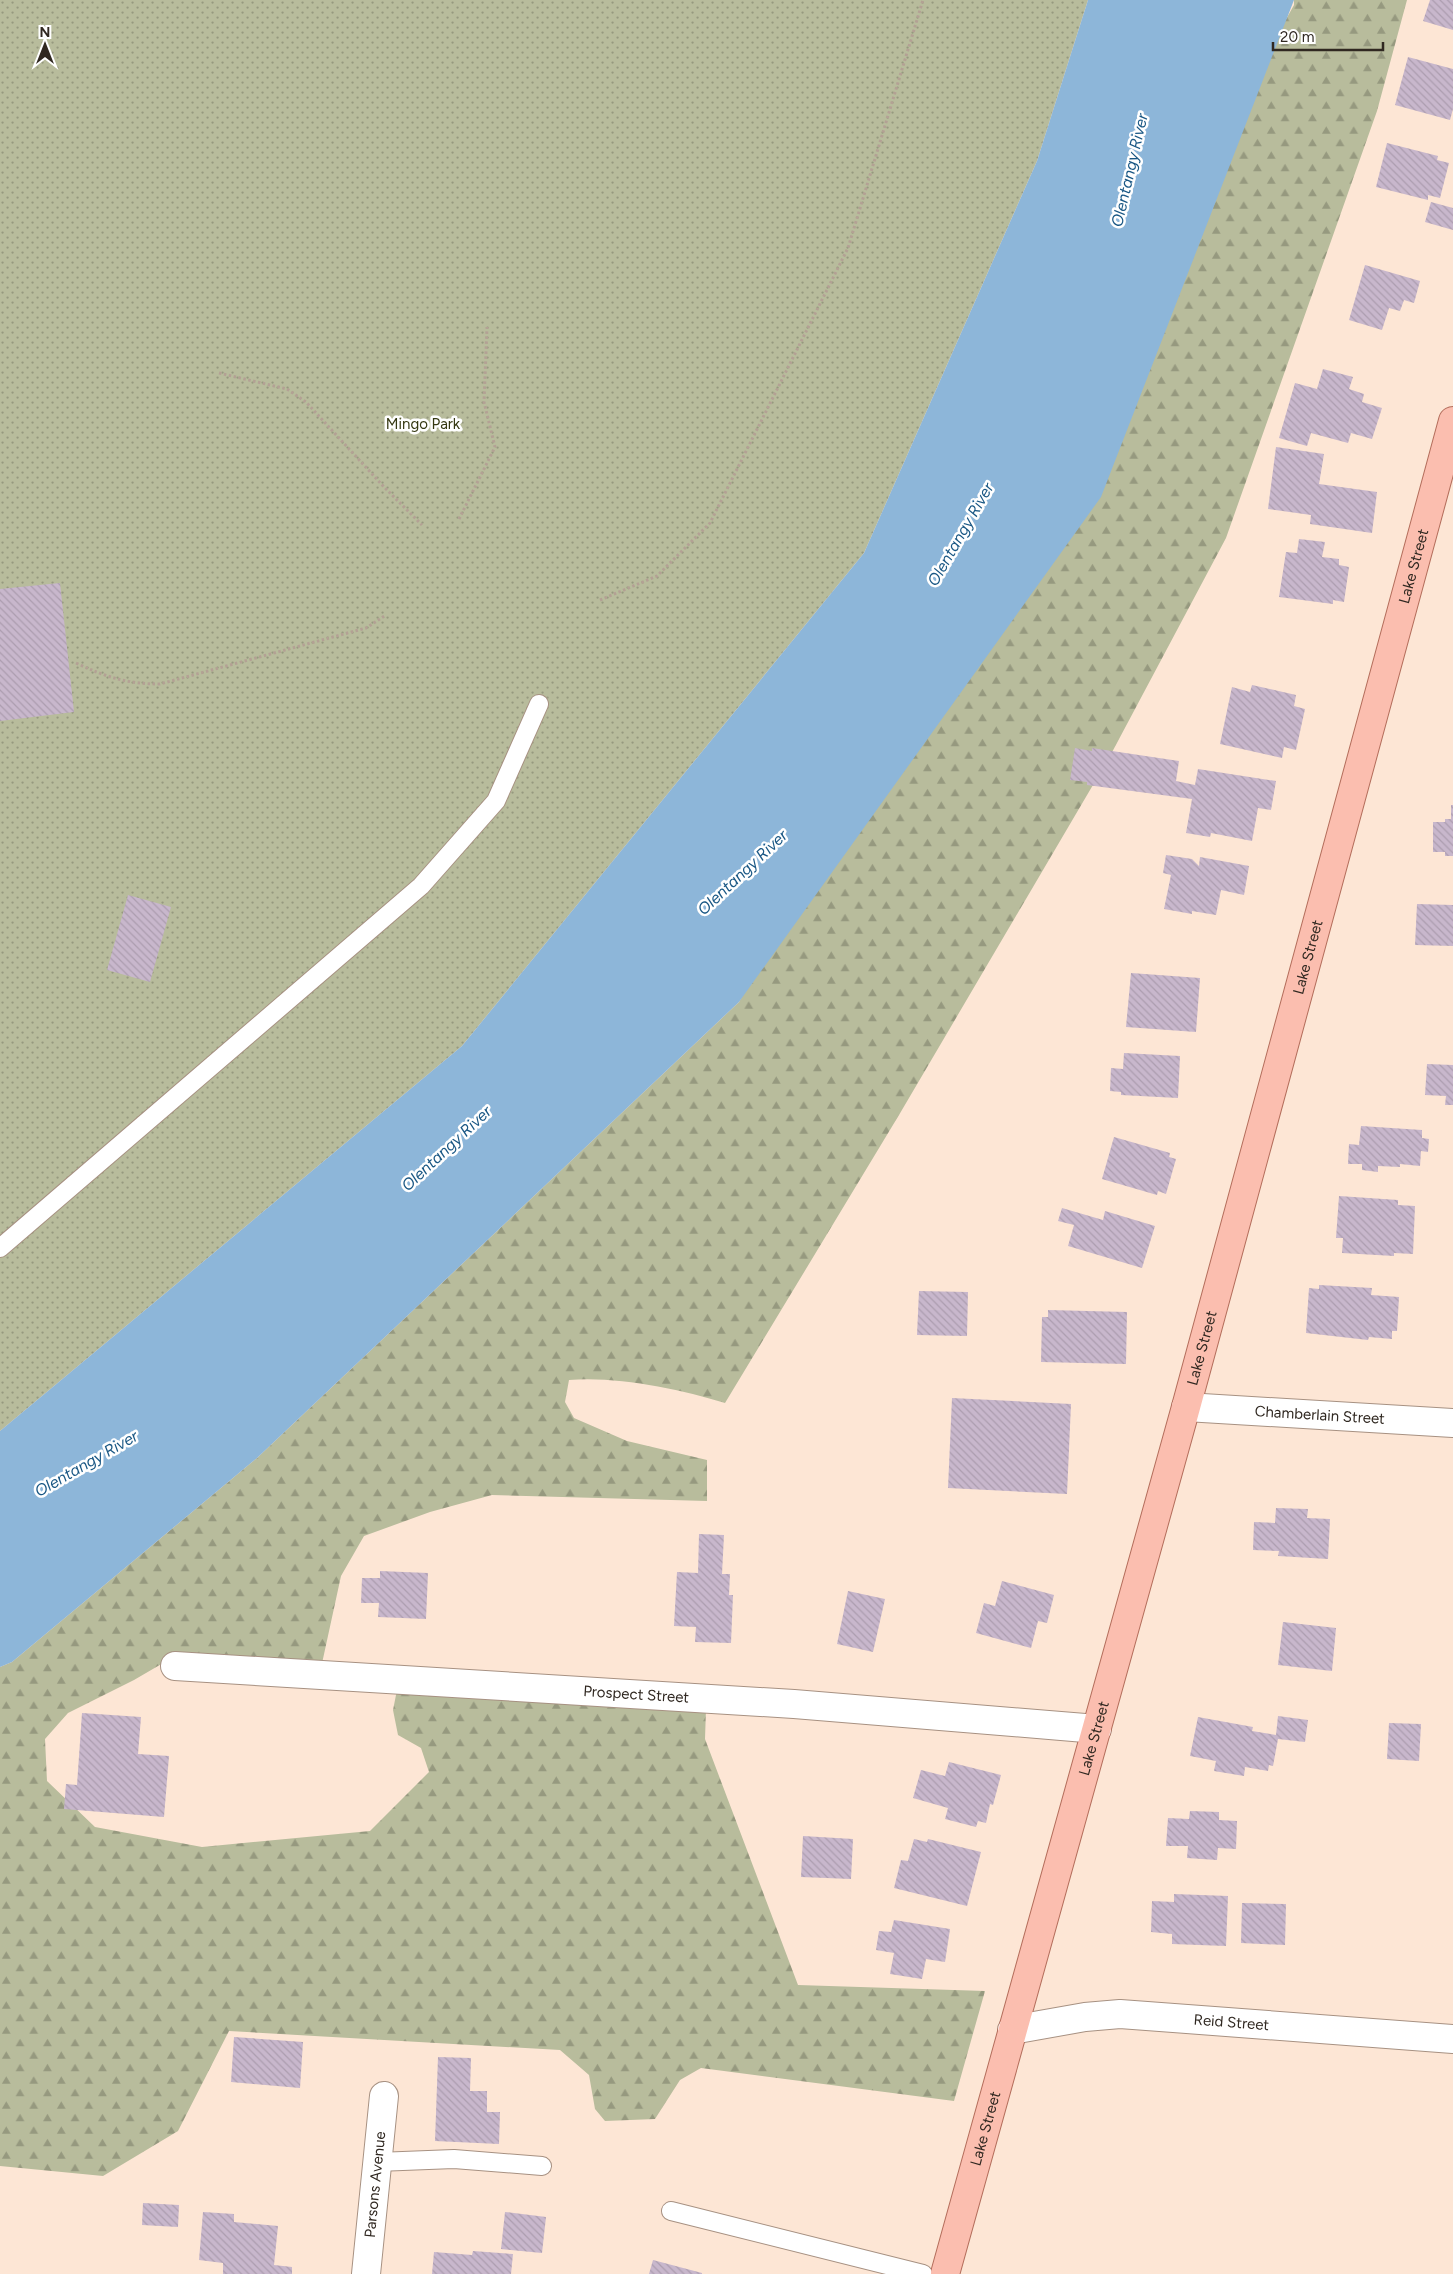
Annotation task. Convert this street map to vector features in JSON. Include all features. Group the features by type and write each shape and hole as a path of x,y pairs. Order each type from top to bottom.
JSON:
{"main road":[{"name":"Lake Street","path":"945,2274 1098,1729 1453,421"}],"street":[{"name":"Chamberlain Street","path":"1186,1407 1453,1423"},
{"name":"Prospect Street","path":"175,1666 794,1704 1098,1729"},
{"name":"Reid Street","path":"1012,2030 1085,2017 1120,2014 1453,2039"},
{"name":"Parsons Avenue","path":"366,2274 384,2096"}],"lane":[{"path":"0,1248 421,886 496,801 539,704"},
{"path":"377,2162 454,2159 542,2166"},
{"path":"671,2211 923,2274"}],"path":[{"path":"600,600 657,576 710,523 848,248 923,0"},
{"path":"459,519 495,447 484,402 486,326"},
{"path":"219,373 287,390 306,402 384,487 422,525"},
{"path":"76,664 109,678 135,684 160,684 366,628 386,615"}],"green space":[{"name":"Mingo Park","path":"0,0 1088,0 1037,161 864,553 462,1046 0,1431"},
{"path":"1294,0 1407,0 1377,111 1226,538 1110,756 899,1115 725,1403 648,1385 607,1380 569,1380 565,1402 574,1418 627,1441 707,1460 707,1501 492,1495 430,1512 364,1536 341,1576 321,1668 170,1659 134,1680 68,1713 45,1739 47,1781 95,1827 202,1847 370,1831 429,1772 421,1748 398,1735 393,1710 397,1690 706,1709 705,1739 798,1985 985,1991 954,2101 701,2068 680,2080 655,2119 605,2121 595,2109 589,2075 560,2050 229,2031 178,2131 103,2176 0,2166 0,1667 12,1662 257,1458 739,1002 1294,5"}],"water":[{"name":"Olentangy River","path":"1088,0 1294,0 1101,497 739,1002 257,1458 12,1662 0,1667 0,1431 462,1046 864,553 1037,161"}],"building":[{"path":"1430,0 1453,0 1453,30 1423,21"},
{"path":"1408,57 1453,69 1453,109 1450,120 1395,105"},
{"path":"1387,143 1438,156 1437,160 1449,163 1440,198 1428,195 1428,200 1376,187"},
{"path":"1431,202 1453,208 1453,230 1425,222"},
{"path":"1365,265 1420,281 1414,303 1404,300 1400,311 1389,308 1382,330 1349,320"},
{"path":"1323,369 1353,377 1349,389 1364,394 1362,402 1382,408 1372,439 1351,433 1348,443 1311,433 1307,446 1279,438 1295,383 1317,389"},
{"path":"1276,447 1324,454 1319,484 1377,492 1372,533 1310,524 1311,515 1268,509"},
{"path":"1299,539 1325,542 1322,557 1339,559 1339,565 1349,567 1344,602 1333,600 1333,604 1279,597 1286,552 1297,553"},
{"path":"60,583 74,712 0,721 0,589"},
{"path":"1252,685 1296,695 1294,706 1305,709 1296,750 1284,747 1282,758 1220,744 1232,687 1250,692"},
{"path":"1075,748 1092,751 1092,748 1179,761 1176,781 1195,785 1198,769 1276,781 1271,810 1258,808 1252,841 1211,833 1210,837 1186,833 1192,799 1087,785 1087,782 1070,780"},
{"path":"1451,805 1453,805 1453,856 1445,856 1445,852 1433,852 1433,822 1445,822 1445,819 1451,819"},
{"path":"1166,855 1192,859 1199,866 1200,857 1249,866 1244,895 1221,890 1216,915 1192,911 1192,914 1164,909 1171,875 1163,873"},
{"path":"128,895 171,907 150,982 107,970"},
{"path":"1417,904 1453,905 1453,946 1415,945"},
{"path":"1131,973 1200,978 1196,1032 1126,1027"},
{"path":"1124,1053 1180,1056 1178,1098 1121,1095 1121,1092 1110,1091 1111,1068 1123,1069"},
{"path":"1427,1064 1453,1065 1453,1105 1445,1105 1446,1096 1425,1095"},
{"path":"1361,1126 1422,1130 1422,1138 1429,1139 1428,1152 1421,1151 1420,1166 1400,1164 1400,1167 1378,1166 1378,1172 1362,1170 1362,1164 1348,1164 1349,1144 1359,1145"},
{"path":"1114,1137 1170,1153 1169,1157 1176,1159 1166,1194 1158,1191 1157,1195 1102,1179"},
{"path":"1339,1196 1398,1200 1398,1205 1415,1206 1413,1254 1394,1253 1394,1256 1342,1253 1343,1238 1336,1238"},
{"path":"1062,1208 1103,1220 1105,1211 1155,1226 1142,1268 1068,1246 1074,1225 1058,1221"},
{"path":"1319,1285 1372,1288 1371,1295 1399,1297 1397,1331 1392,1331 1392,1339 1369,1337 1368,1340 1306,1333 1309,1288 1319,1289"},
{"path":"919,1291 968,1292 967,1336 917,1335"},
{"path":"1048,1310 1127,1312 1126,1364 1041,1362 1042,1317 1048,1317"},
{"path":"952,1398 1071,1404 1067,1494 948,1488"},
{"path":"1276,1508 1308,1509 1307,1518 1330,1519 1328,1559 1278,1556 1279,1551 1253,1550 1254,1522 1275,1523"},
{"path":"699,1534 724,1535 722,1574 730,1574 729,1595 733,1595 731,1643 695,1642 696,1627 674,1626 677,1572 698,1573"},
{"path":"380,1571 428,1573 426,1619 378,1617 379,1603 361,1603 362,1578 380,1578"},
{"path":"1002,1581 1054,1595 1047,1623 1038,1621 1031,1648 976,1633 984,1603 995,1606"},
{"path":"848,1591 885,1599 873,1652 837,1644"},
{"path":"1283,1622 1336,1628 1332,1671 1278,1665"},
{"path":"82,1713 141,1717 138,1754 169,1756 164,1817 64,1809 66,1784 77,1785"},
{"path":"1278,1716 1308,1720 1305,1742 1278,1739 1273,1766 1269,1765 1268,1771 1245,1767 1244,1776 1214,1771 1216,1761 1190,1756 1198,1717 1253,1727 1252,1731 1276,1735"},
{"path":"1389,1723 1421,1724 1419,1761 1387,1759"},
{"path":"949,1762 1001,1775 993,1805 990,1804 986,1823 978,1821 976,1827 945,1819 948,1808 913,1798 921,1770 945,1776"},
{"path":"1190,1811 1219,1812 1219,1820 1237,1821 1236,1849 1218,1848 1217,1860 1187,1858 1188,1846 1166,1846 1168,1818 1189,1819"},
{"path":"803,1836 853,1839 851,1879 801,1877"},
{"path":"914,1839 927,1842 928,1839 981,1852 967,1906 894,1888 901,1860 908,1861"},
{"path":"1174,1894 1228,1896 1226,1946 1172,1944 1172,1934 1151,1932 1152,1901 1174,1902"},
{"path":"1242,1903 1286,1904 1285,1945 1241,1943"},
{"path":"894,1920 950,1929 945,1962 926,1959 922,1979 890,1974 894,1953 876,1950 879,1931 891,1932"},
{"path":"234,2037 303,2042 300,2088 231,2082"},
{"path":"438,2057 471,2058 470,2091 487,2091 487,2112 500,2112 499,2144 435,2141"},
{"path":"143,2203 179,2205 178,2227 142,2225"},
{"path":"203,2212 234,2214 234,2222 278,2226 274,2265 292,2267 292,2274 223,2274 223,2263 199,2260"},
{"path":"505,2212 546,2217 542,2253 501,2249"},
{"path":"473,2251 513,2254 511,2274 432,2274 434,2252 472,2255"},
{"path":"653,2260 702,2273 702,2274 649,2274"}]}
